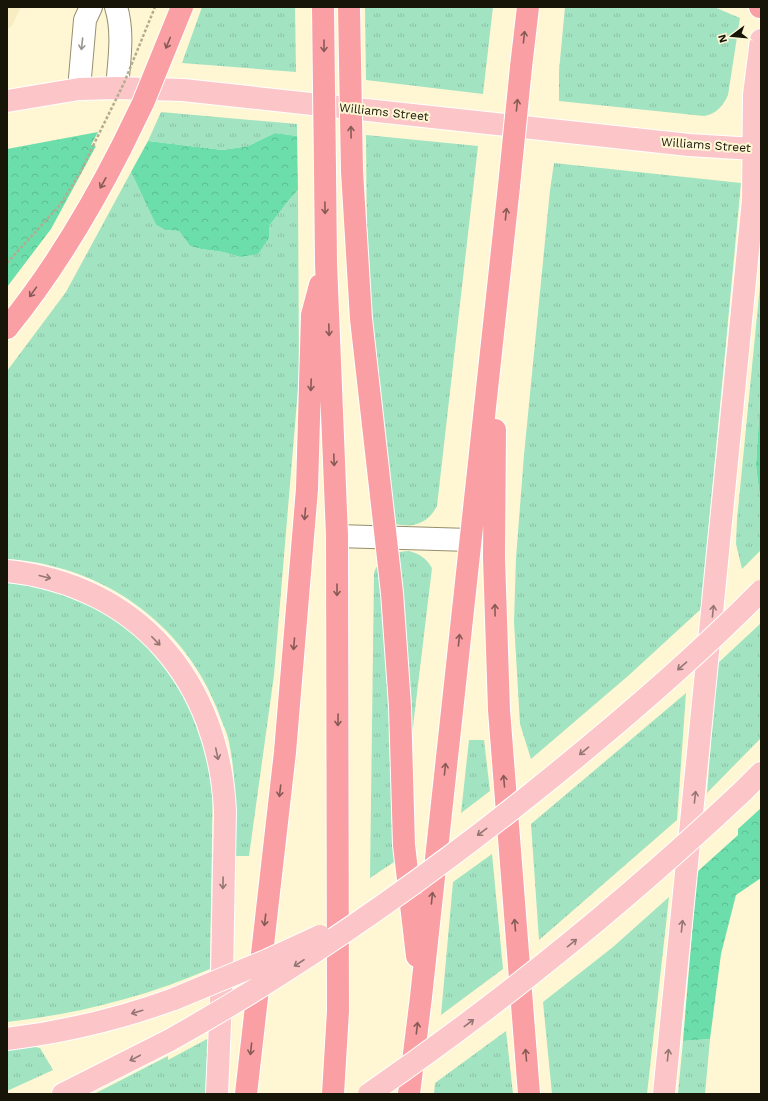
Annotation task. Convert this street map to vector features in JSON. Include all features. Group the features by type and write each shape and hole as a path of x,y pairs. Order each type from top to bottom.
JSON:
{"highway":[{"path":"7,328 54,263 78,226 121,148 143,103 182,7"},
{"path":"324,7 326,263 337,536 338,1011 334,1094"},
{"path":"349,7 352,171 361,319 392,593 400,706 404,845 421,997"},
{"path":"409,1094 421,997 528,7"},
{"path":"502,242 495,448 496,652 502,769 529,1094"},
{"path":"246,1094 285,752 307,489 312,315 326,263"}],"main road":[{"path":"664,1094 753,200 757,149 754,95 761,40"},
{"name":"Williams Street","path":"7,101 79,89 117,88 183,90 689,145 757,149"},
{"path":"7,571 52,579 79,589 122,611 141,625 167,652 188,681 206,717 217,751 224,791 225,811 222,975 217,1094"},
{"path":"63,1094 170,1040 278,977 389,901 482,832 572,761 691,658 761,591"},
{"path":"369,1094 466,1026 520,985 646,879 761,773"},
{"path":"7,1038 41,1035 98,1023 174,1000 275,957 389,901"}],"street":[{"path":"79,89 85,20 91,7"},
{"path":"116,7 120,44 117,88"},
{"path":"337,536 470,540"}],"path":[{"path":"7,263 59,206 80,173 128,72 155,7"}],"shaded area":[{"path":"7,7 21,7 12,26 7,29"}],"green space":[{"path":"202,7 295,7 296,72 182,63"},
{"path":"365,7 493,7 483,94 366,80"},
{"path":"565,7 714,7 740,18 728,95 726,99 716,111 704,116 559,101 559,71"},
{"path":"161,112 297,124 297,136 275,133 248,146 223,150 148,141"},
{"path":"98,132 91,145 96,146 51,229 7,287 7,149"},
{"path":"275,133 297,136 298,190 269,226 269,238 258,254 240,257 223,252 190,246 179,231 165,230 156,225 131,172 148,141 223,150 248,146"},
{"path":"366,135 478,146 437,506 427,519 414,525 399,525 384,521 369,491"},
{"path":"554,163 741,183 701,609 628,676 531,759 520,724 514,622 516,558 524,455 550,190"},
{"path":"131,172 156,225 165,230 179,231 190,246 223,252 240,257 269,238 269,226 298,190 299,377 274,675 249,856 235,856 234,784 232,756 227,734 203,679 184,651 161,625 135,604 106,586 75,573 42,564 7,559 7,371 66,292"},
{"path":"761,275 761,387 756,465 761,506 761,550 742,569 736,544 737,520"},
{"path":"761,387 761,506 756,465"},
{"path":"409,551 422,557 432,568 397,860 370,878 374,573 383,559 387,556 397,552"},
{"path":"7,582 43,585 88,603 130,627 161,661 176,681 198,726 213,779 210,969 161,988 110,1003 33,1019 7,1022"},
{"path":"761,623 761,738 707,793 717,664"},
{"path":"686,693 677,820 539,940 531,824"},
{"path":"469,740 484,740 490,791 461,813"},
{"path":"761,808 761,878 736,895 721,954 710,1039 683,1041 697,872 738,835 738,829"},
{"path":"492,854 503,969 441,1015 453,882"},
{"path":"669,897 647,1094 552,1094 543,1002 613,947"},
{"path":"506,1031 513,1094 434,1094 435,1083"},
{"path":"209,1038 208,1094 94,1094 168,1056 168,1060"},
{"path":"710,1039 705,1094 678,1094 683,1041"},
{"path":"30,1046 40,1048 53,1070 7,1091 7,1050"}]}
